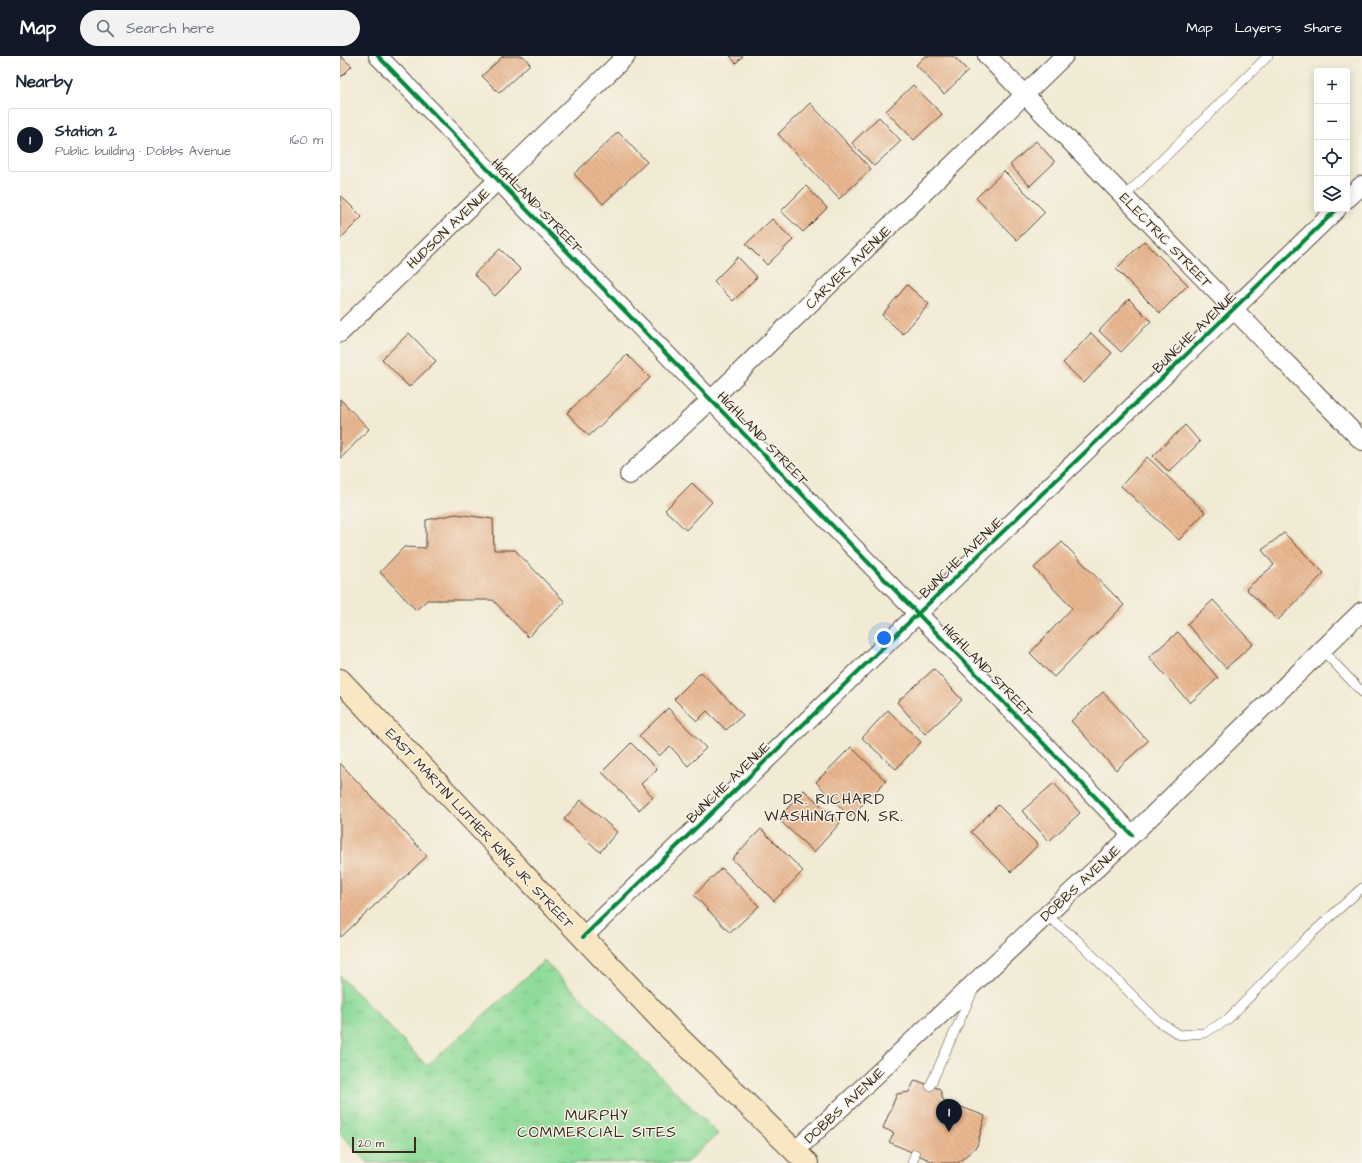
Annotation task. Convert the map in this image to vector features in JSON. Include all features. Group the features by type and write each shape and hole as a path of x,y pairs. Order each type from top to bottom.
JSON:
{"main road":[{"name":"EAST MARTIN LUTHER KING JR. STREET","path":"340,680 668,1028 801,1157"}],"street":[{"name":"HIGHLAND STREET","path":"378,56 1132,834"},
{"name":"HUDSON AVENUE","path":"340,333 626,56"},
{"name":"ELECTRIC STREET","path":"987,56 1362,441"},
{"name":"CARVER AVENUE","path":"629,475 712,400 1064,56"},
{"path":"1350,197 1362,185"},
{"name":"BUNCHE AVENUE","path":"583,937 1334,212"},
{"name":"DOBBS AVENUE","path":"801,1157 979,979 1132,834 1362,611"}],"lane":[{"path":"1124,197 1268,56"},
{"path":"1322,650 1362,692"},
{"path":"1046,916 1075,938 1158,1021 1180,1035 1204,1033 1227,1020 1308,937 1362,888"},
{"path":"930,1086 979,979"},
{"path":"912,1163 915,1154"}],"green space":[{"path":"544,961 718,1134 686,1163 368,1163 340,1133 340,976 427,1066"}],"building":[{"path":"340,56 352,66 340,78"},
{"path":"503,56 523,56 530,64 499,93 482,76"},
{"path":"730,56 743,56 736,63"},
{"path":"925,56 953,56 968,71 944,94 916,65"},
{"path":"913,85 942,114 914,140 886,111"},
{"path":"810,103 871,169 839,199 778,134"},
{"path":"879,117 901,141 874,166 852,143"},
{"path":"618,132 647,162 603,204 574,174"},
{"path":"1036,141 1055,162 1030,186 1010,165"},
{"path":"1004,171 1045,212 1017,240 976,198"},
{"path":"806,186 827,208 803,232 781,211"},
{"path":"340,195 362,217 340,239"},
{"path":"772,219 793,240 767,265 746,244"},
{"path":"1144,241 1188,285 1160,313 1116,269"},
{"path":"500,249 521,270 495,296 474,274"},
{"path":"738,257 757,277 733,301 714,281"},
{"path":"907,285 929,304 903,334 882,315"},
{"path":"1129,299 1151,321 1121,352 1099,331"},
{"path":"409,333 436,361 409,387 382,359"},
{"path":"1091,333 1112,353 1084,383 1063,363"},
{"path":"627,355 650,378 589,436 567,413"},
{"path":"340,399 369,429 341,458 340,457"},
{"path":"1185,425 1200,442 1169,472 1153,456"},
{"path":"1147,457 1205,512 1179,540 1121,486"},
{"path":"692,483 712,502 686,530 665,510"},
{"path":"456,514 493,519 494,550 515,550 565,602 528,637 493,600 427,600 416,610 380,572 404,547 426,548 426,520"},
{"path":"1284,533 1324,573 1278,620 1246,589 1274,565 1262,550"},
{"path":"1062,542 1124,605 1054,677 1030,653 1072,608 1034,568"},
{"path":"1213,600 1253,644 1226,668 1187,624"},
{"path":"1178,632 1218,678 1190,703 1149,657"},
{"path":"934,669 962,700 925,734 897,702"},
{"path":"701,672 743,715 726,730 707,711 697,721 674,699"},
{"path":"1103,692 1148,741 1116,770 1071,721"},
{"path":"668,708 706,748 688,766 670,746 659,756 639,736"},
{"path":"888,710 921,742 896,769 862,738"},
{"path":"631,743 657,769 641,784 653,797 639,810 602,772"},
{"path":"851,747 886,781 850,817 816,782"},
{"path":"340,763 427,856 341,937 340,935"},
{"path":"1054,783 1080,813 1049,841 1022,811"},
{"path":"804,790 840,823 814,852 778,819"},
{"path":"581,800 617,832 600,852 564,819"},
{"path":"998,805 1038,845 1011,872 971,832"},
{"path":"761,829 803,871 774,901 732,859"},
{"path":"722,868 759,906 730,933 694,895"},
{"path":"915,1080 940,1089 943,1100 985,1116 977,1146 958,1163 936,1163 889,1142 894,1133 883,1128 897,1094 909,1092"}],"cycle path":[{"path":"378,56 1132,835"},
{"path":"583,937 1334,212"}],"place":[{"name":"Station 2","path":"949,1132"}],"district":[{"name":"DR. RICHARD WASHINGTON, SR.","path":"834,808"},
{"name":"MURPHY COMMERCIAL SITES","path":"597,1124"}]}
